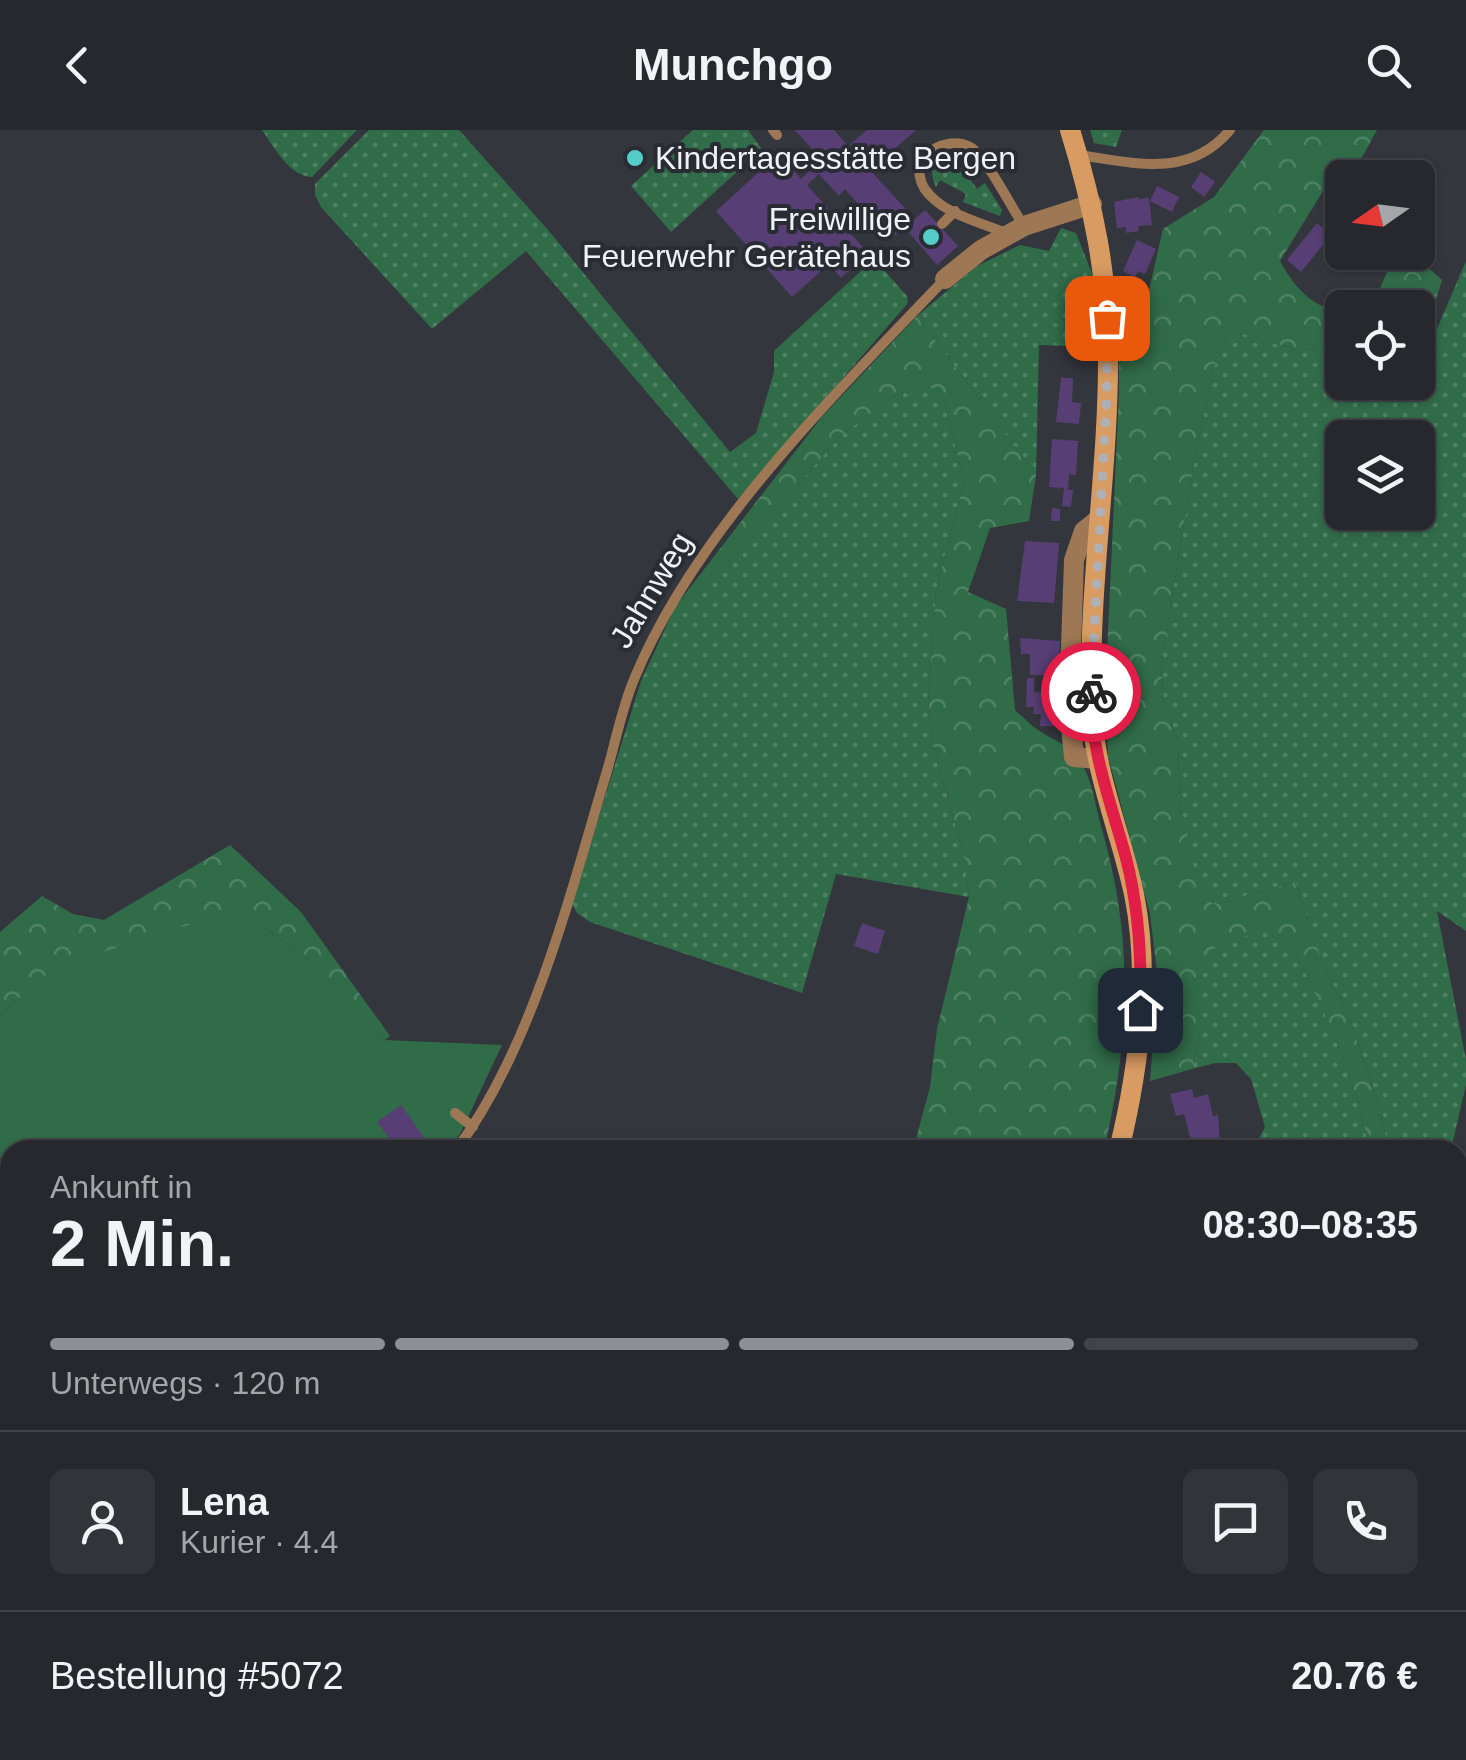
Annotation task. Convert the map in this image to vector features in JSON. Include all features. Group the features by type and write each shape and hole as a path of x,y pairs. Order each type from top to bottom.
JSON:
{"main road":[{"path":"1070,130 1092,204 1104,283 1108,354 1091,704 1098,759 1126,859 1140,932 1140,1010 1121,1140"}],"street":[{"name":"Jahnweg","path":"946,278 981,250 1016,230 1092,204"}],"lane":[{"path":"1078,155 1128,162 1180,162 1214,148 1230,130"},
{"path":"952,140 972,148 1016,230 955,212 931,198 919,177 918,166 931,146 952,140"},
{"path":"942,224 955,212"},
{"name":"Jahnweg","path":"463,1140 510,1062 564,914 634,680 663,616 687,575 795,442 946,278"},
{"path":"456,1113 473,1127"}],"green space":[{"path":"262,130 357,130 312,177 289,166"},
{"path":"369,130 459,130 549,231 730,452 756,433 774,372 774,351 874,259 907,296 908,303 738,499 526,251 432,329 321,207 315,195 315,184"},
{"path":"693,130 748,130 762,149 671,232 631,186"},
{"path":"1090,130 1122,130 1116,147 1094,143"},
{"path":"1264,130 1377,130 1360,160 1325,160 1325,188 1280,261 1305,295 1325,307 1325,349 1290,347 1240,333 1216,358 1195,457 1161,665 1164,705 1178,741 1180,809 1192,862 1213,905 1295,882 1322,961 1349,1018 1387,1140 1367,1140 1348,1071 1292,944 1260,931 1215,947 1201,976 1201,1026 1192,1069 1150,1081 1158,980 1150,914 1108,756 1105,696 1119,393 1118,304 1147,299 1163,229 1214,197"},
{"path":"953,151 965,157 958,163 977,189 985,183 1002,210 1000,216 963,202 966,194 940,180 936,187 934,164 940,156"},
{"path":"1061,228 1076,233 1093,276 1096,347 1039,345 1036,475 917,316 977,266 1020,245 1049,251"},
{"path":"1466,261 1466,931 1437,911 1466,1060 1466,1084 1453,1140 1387,1140 1349,1018 1322,961 1295,882 1213,905 1191,862 1180,809 1178,741 1164,705 1161,665 1195,457 1216,358 1239,332 1325,349 1325,400 1435,400 1435,334"},
{"path":"1388,270 1431,270 1442,280 1435,303 1435,290 1379,290"},
{"path":"917,316 1036,475 1029,521 990,528 968,592 1006,609 1015,710 1038,730 1070,749 1080,761 1092,789 1112,867 1125,988 1119,1068 1106,1140 916,1140 969,897 964,856 934,748 928,701 936,590 964,482 944,401 930,387 896,395 841,435 740,551 675,607 821,418"},
{"path":"930,387 944,401 964,482 936,590 928,701 934,748 964,856 969,897 836,874 802,993 590,922 577,913 572,903 641,681 675,607 740,551 841,435 896,395"},
{"path":"230,845 301,912 390,1036 385,1040 306,957 263,927 56,967 0,1015 0,932 42,896 73,914 104,920"},
{"path":"223,914 263,927 306,957 385,1040 502,1045 455,1140 0,1140 0,1015 56,967"},
{"path":"1259,930 1292,944 1348,1071 1367,1140 1258,1140 1265,1127 1251,1079 1236,1063 1192,1069 1201,1026 1201,976 1215,947"}],"building":[{"path":"795,130 834,130 848,146 867,130 916,130 870,170 913,217 890,240 845,189 839,196 819,174 807,185 868,253 841,278 829,264 792,297 716,211 779,154 801,179 822,160"},
{"path":"1201,172 1215,182 1204,197 1191,187"},
{"path":"1157,186 1179,197 1172,212 1150,201"},
{"path":"1149,198 1152,225 1138,226 1139,231 1126,233 1126,227 1117,228 1114,202"},
{"name":"Freiwillige Feuerwehr Gerätehaus","path":"925,210 958,246 937,265 905,228"},
{"path":"1317,223 1325,230 1325,242 1301,272 1287,260"},
{"path":"1137,240 1156,249 1145,274 1138,271 1135,277 1123,271"},
{"path":"1061,378 1073,378 1072,402 1081,403 1079,424 1056,422"},
{"path":"1052,439 1078,441 1076,475 1069,474 1068,490 1073,490 1071,507 1062,506 1064,488 1049,487"},
{"path":"1052,508 1060,509 1060,521 1051,521"},
{"path":"1025,541 1059,543 1054,603 1017,601"},
{"path":"1020,638 1060,641 1059,666 1048,666 1048,675 1030,675 1030,654 1021,654"},
{"path":"1027,678 1034,678 1034,692 1058,693 1057,726 1040,726 1041,714 1033,714 1034,707 1026,707"},
{"path":"862,923 885,931 878,954 854,946"},
{"path":"1192,1089 1194,1098 1208,1094 1213,1116 1218,1115 1220,1140 1191,1140 1184,1114 1176,1116 1170,1094"},
{"path":"401,1105 426,1140 386,1140 389,1138 377,1122"}],"way so far":[{"path":"1091,692 1107,389 1107,318"}],"place":[{"name":"Kindertagesstätte Bergen","path":"635,158"},
{"name":"Freiwillige Feuerwehr Gerätehaus","path":"931,237"}],"route":[{"path":"1091,692 1098,759 1126,859 1140,932 1140,1010"}]}
